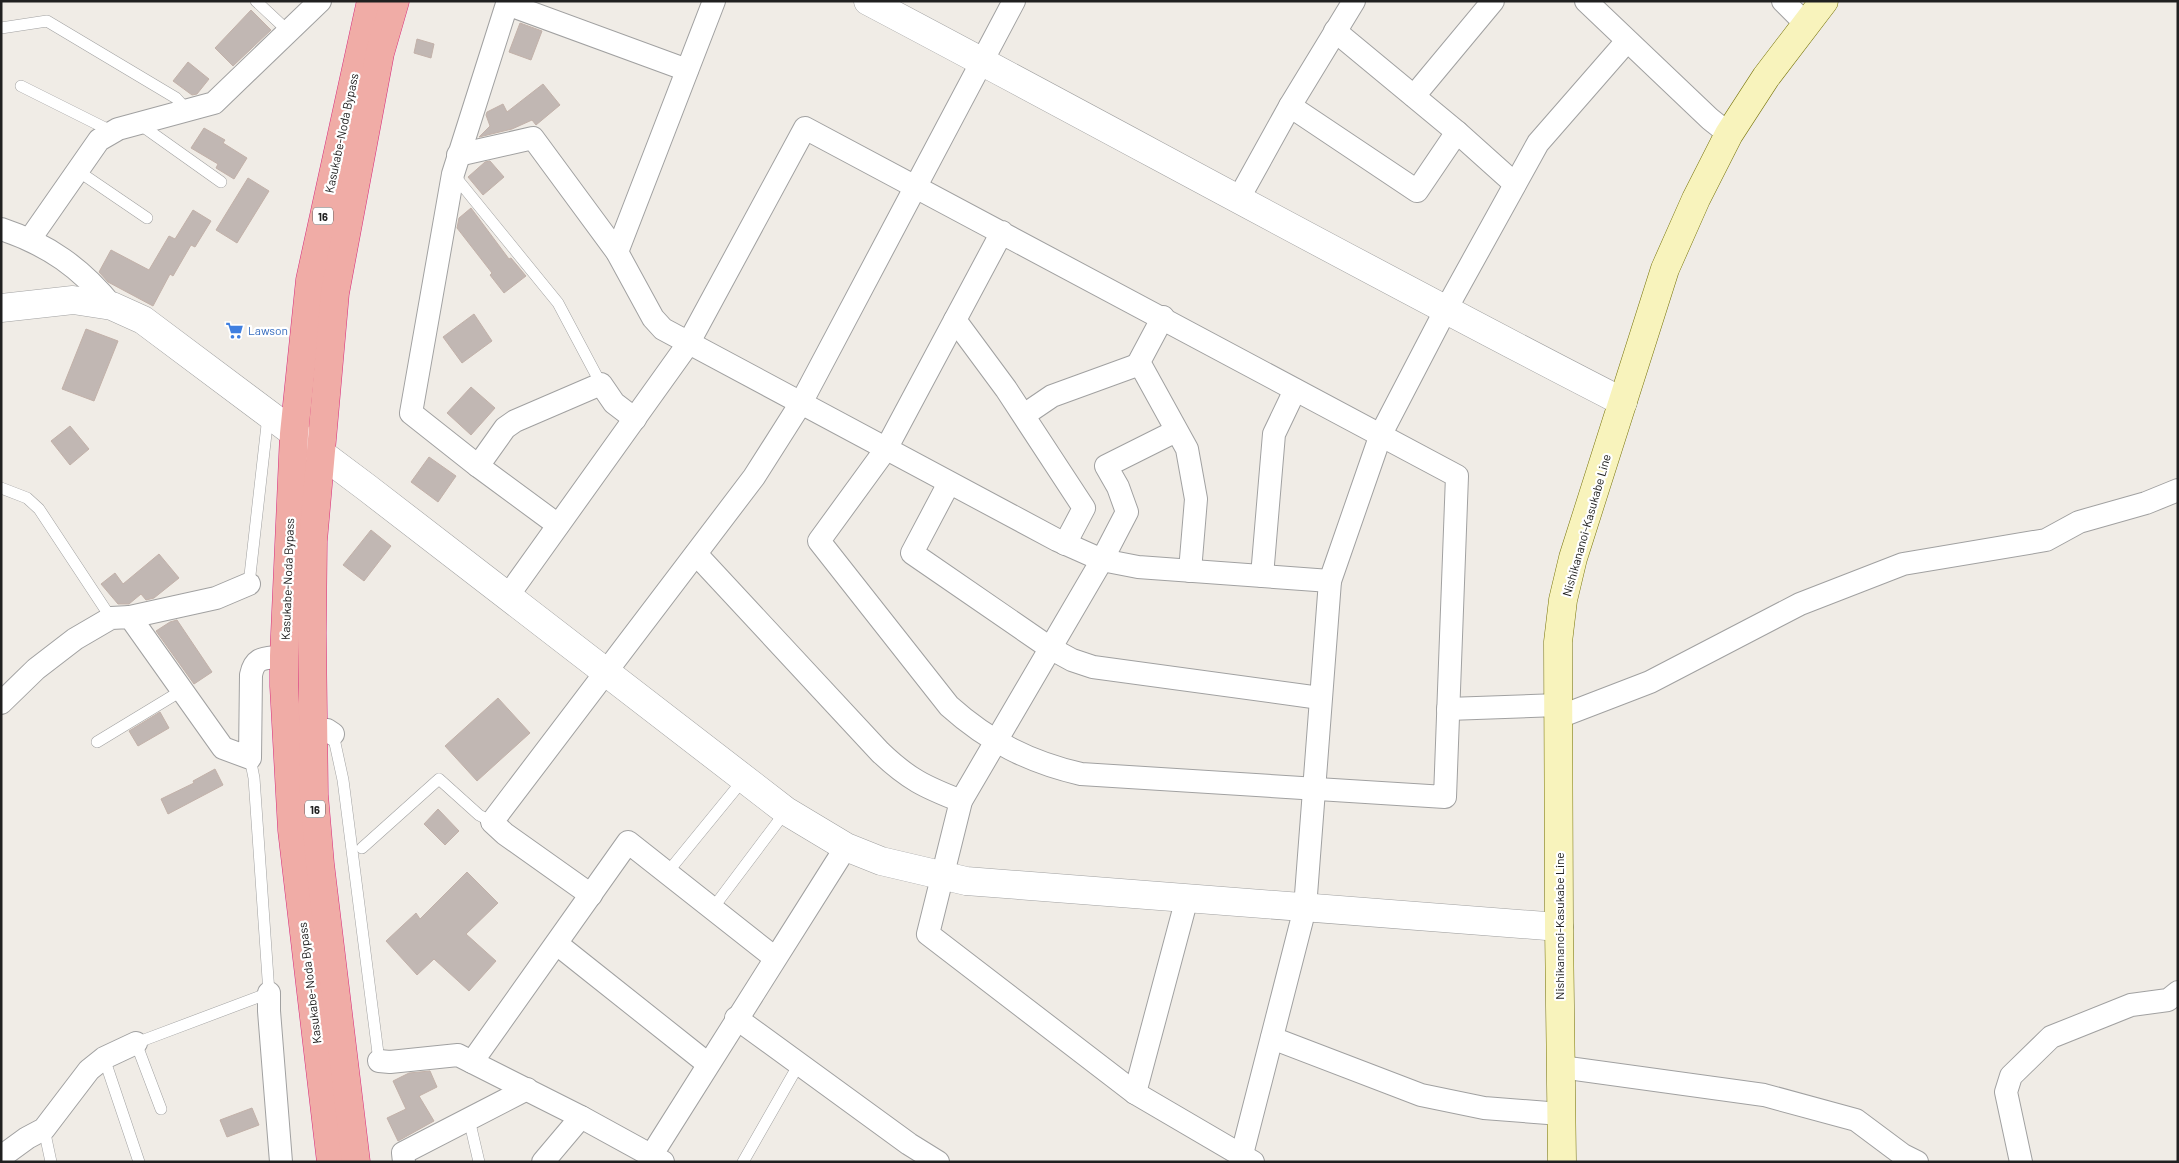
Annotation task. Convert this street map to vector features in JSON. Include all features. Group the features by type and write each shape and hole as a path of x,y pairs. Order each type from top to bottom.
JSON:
{"highway":[{"name":"Kasukabe-Noda Bypass","path":"331,1162 292,830 284,656 294,434 310,280 372,1"},
{"name":"Kasukabe-Noda Bypass","path":"356,1162 320,864 314,796 323,731 313,541 335,293 380,53 395,1"}],"main road":[{"name":"Nishikananoi-Kasukabe Line","path":"1562,1162 1558,926 1558,642 1563,600 1573,558 1665,270 1696,199 1729,134 1766,77 1824,1"}],"street":[{"path":"30,239 99,140 113,132 138,123 214,103 320,1"},
{"path":"617,252 714,1"},
{"path":"868,1 1239,198 1445,311 1623,402"},
{"path":"591,895 492,822 754,477 801,403 1014,1"},
{"path":"1239,198 1290,106 1354,1"},
{"path":"1414,96 1493,1"},
{"path":"1586,1 1627,42 1710,119 1729,134"},
{"path":"1783,1 1806,24"},
{"path":"558,525 478,466 411,413 455,165 507,4 687,70"},
{"path":"1335,31 1457,132 1515,184"},
{"path":"1176,431 1106,466 1118,487 1127,512 1102,560 961,801 928,934 1135,1093 1245,1160 1272,1038 1305,908 1316,788 1320,698 1330,581 1381,434 1445,311 1538,142 1627,42"},
{"path":"1290,106 1417,191 1457,132"},
{"path":"507,596 688,344 805,128 915,186 1163,317 1457,476 1445,797 1081,774 1050,767 1027,758 995,741 968,723 949,706 819,542 886,449 1002,232"},
{"path":"455,165 532,138 617,252 652,318 663,329 1065,544 1102,560 1138,567 1330,581"},
{"path":"1,229 30,239 67,262 93,283 112,306"},
{"path":"1,308 73,300 112,306 143,320 366,487 786,812 846,846 881,861 942,877 966,881 1558,926"},
{"path":"1024,415 1052,396 1140,364 1163,317"},
{"path":"955,320 1024,415 1084,508 1065,544"},
{"path":"1140,364 1187,449 1196,499 1190,571"},
{"path":"478,466 505,428 515,421 601,384 614,403 635,419"},
{"path":"1262,576 1274,434 1295,390"},
{"path":"949,483 912,552 1050,648 1072,660 1093,667 1320,698"},
{"path":"1448,709 1558,711 1650,682 1800,604 1903,564 2046,540 2079,522 2146,503 2178,490"},
{"path":"696,554 898,770 922,785 961,801"},
{"path":"1,703 43,663 74,639 121,618 216,598 249,584"},
{"path":"121,618 181,691 223,748 250,758 251,675 254,664 259,660 284,656"},
{"path":"472,1062 628,842 775,958"},
{"path":"374,1062 458,1055 581,1117 650,1158 736,1018 846,846"},
{"path":"1135,1093 1187,898"},
{"path":"557,944 708,1064"},
{"path":"2021,1162 2006,1092 2011,1076 2051,1036 2131,1005 2168,1000 2178,992"},
{"path":"269,993 269,1011 282,1078 281,1162"},
{"path":"736,1018 909,1144 938,1162"},
{"path":"1272,1038 1421,1095 1484,1108 1561,1114"},
{"path":"1,1158 27,1138 44,1129 89,1070 104,1058 136,1043"},
{"path":"1560,1067 1764,1095 1856,1120 1904,1155 1917,1162"},
{"path":"404,1162 402,1153 527,1089"},
{"path":"543,1162 581,1117"}],"lane":[{"path":"256,1 288,31"},
{"path":"1,28 47,21 176,98 187,110"},
{"path":"21,86 113,132"},
{"path":"138,123 221,182"},
{"path":"455,165 558,303 601,384"},
{"path":"78,171 147,218"},
{"path":"249,584 268,413"},
{"path":"1,488 27,498 39,509 121,618"},
{"path":"96,742 181,691"},
{"path":"323,731 343,780 374,1062"},
{"path":"161,1110 136,1043 269,993 254,778 250,758"},
{"path":"362,848 440,779 480,815 492,822"},
{"path":"667,874 743,780"},
{"path":"713,908 786,812"},
{"path":"104,1058 139,1162"},
{"path":"743,1162 799,1064"},
{"path":"469,1120 478,1162"},
{"path":"44,1129 51,1162"}],"building":[{"path":"251,10 271,30 233,66 215,48"},
{"path":"520,23 542,31 531,60 509,52"},
{"path":"417,39 434,44 431,58 414,53"},
{"path":"188,62 209,79 197,94 192,95 173,81"},
{"path":"543,84 560,105 536,125 532,120 512,129 479,137 490,126 486,115 487,112 503,104 507,112"},
{"path":"204,128 225,140 223,143 247,158 234,179 216,168 218,164 191,148"},
{"path":"490,161 504,177 483,195 468,177 485,162"},
{"path":"248,178 269,191 237,243 216,230"},
{"path":"471,208 509,259 511,258 526,276 504,293 490,275 492,273 457,228 459,218"},
{"path":"193,210 211,221 195,247 191,245 173,276 170,274 153,306 108,282 99,272 111,250 149,270 169,236 175,239"},
{"path":"474,314 492,341 462,363 443,337"},
{"path":"86,329 118,341 94,401 62,389"},
{"path":"471,387 495,408 471,435 447,413"},
{"path":"70,426 89,449 70,465 51,441"},
{"path":"429,457 456,476 438,502 411,482"},
{"path":"371,530 391,546 364,581 343,565"},
{"path":"159,554 179,578 154,598 146,600 141,594 129,604 118,604 101,584 115,573 123,584"},
{"path":"177,620 212,672 194,684 156,631"},
{"path":"498,698 530,733 477,781 445,746"},
{"path":"160,712 169,728 138,746 129,731"},
{"path":"215,769 223,785 168,814 161,799 194,783 193,781"},
{"path":"438,809 459,831 445,845 424,824"},
{"path":"467,872 498,903 466,934 496,961 469,991 434,959 417,975 386,941 416,913 420,919"},
{"path":"430,1071 437,1087 419,1096 434,1121 398,1141 387,1118 406,1109 393,1081 409,1073"},
{"path":"252,1108 259,1125 227,1137 220,1120"}],"place":[{"name":"Lawson","path":"234,330"}]}
